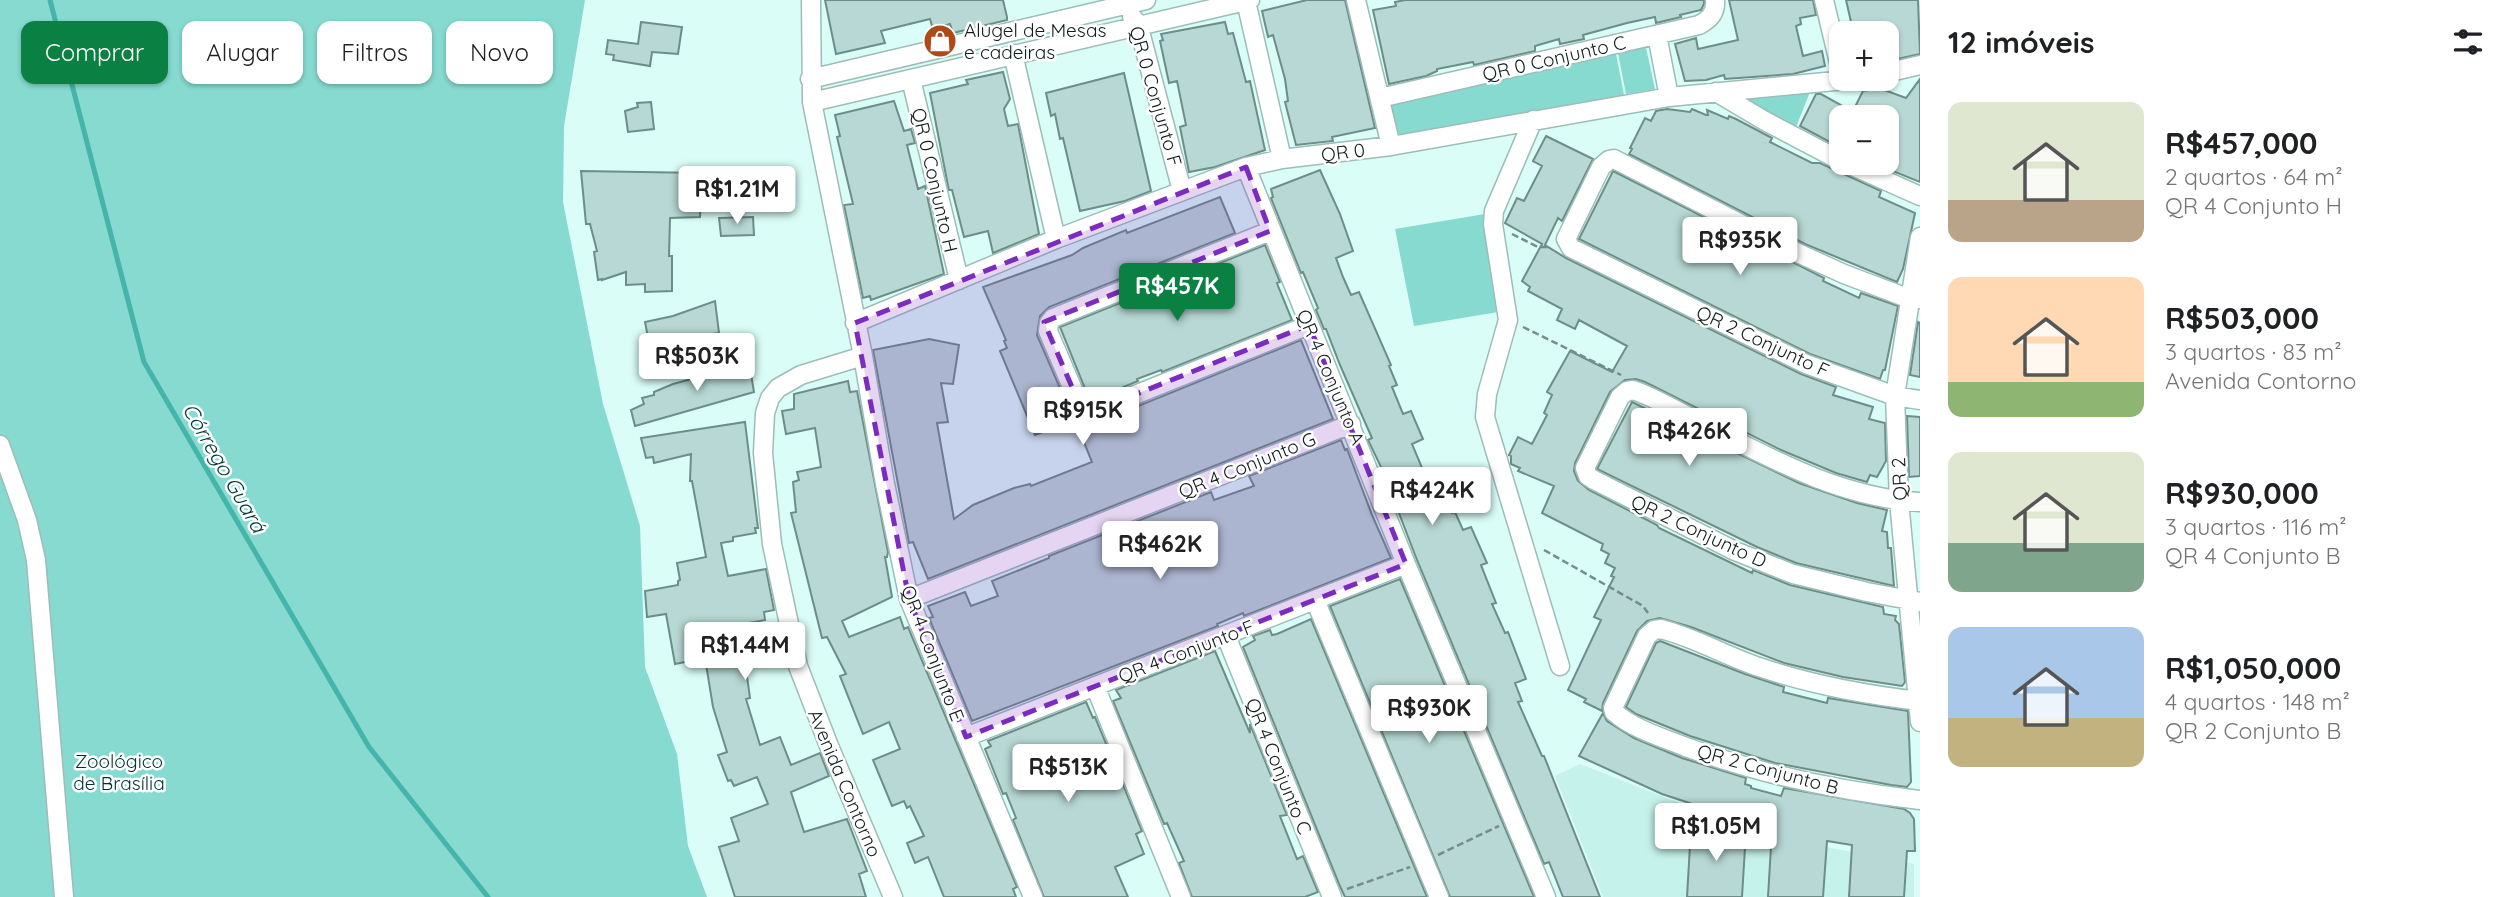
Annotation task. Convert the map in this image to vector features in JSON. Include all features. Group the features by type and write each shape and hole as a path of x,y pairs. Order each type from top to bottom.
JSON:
{"street":[{"name":"QR 4 Conjunto E","path":"811,0 812,102 909,599 1032,897"},
{"path":"810,79 1121,2 1146,0"},
{"path":"812,102 1248,0 1282,159"},
{"path":"1356,0 1391,146"},
{"path":"1824,0 1830,21"},
{"name":"QR 0 Conjunto F","path":"1121,2 1138,24 1182,191"},
{"name":"QR 0 Conjunto C","path":"1380,98 1699,25 1709,20 1715,2"},
{"path":"1657,35 1669,97"},
{"path":"1013,54 1056,239"},
{"path":"1899,70 1920,65"},
{"name":"QR 0 Conjunto H","path":"911,79 959,280"},
{"name":"QR 0","path":"855,323 1056,239 1246,167 1282,159 1391,146 1669,97 1829,79"},
{"path":"1716,92 1829,155"},
{"path":"1533,120 1494,211 1493,224 1508,320 1487,394 1485,418 1560,666"},
{"path":"1567,244 1567,234 1601,167 1614,159 1800,254 1844,274 1915,299"},
{"name":"QR 4 Conjunto A","path":"1246,167 1406,564 1546,897"},
{"path":"1872,175 1920,196"},
{"path":"1270,231 1053,318 1048,331 1080,406 1083,411 1090,413 1309,325"},
{"name":"QR 2","path":"1920,237 1915,299 1895,396 1899,501 1915,602 1920,722"},
{"name":"QR 2 Conjunto F","path":"1567,244 1807,364 1895,396 1920,400"},
{"name":"Avenida Contorno","path":"863,356 801,375 778,388 770,398 765,413 763,453 772,544 798,666 829,747 893,897"},
{"path":"1633,390 1794,470 1824,482 1899,501 1920,502"},
{"name":"QR 2 Conjunto D","path":"1633,390 1626,391 1620,397 1586,464 1588,476 1765,564 1793,574 1915,602"},
{"name":"QR 4 Conjunto G","path":"909,599 1351,424"},
{"path":"0,445 27,520 36,560 64,897"},
{"name":"QR 4 Conjunto F","path":"966,737 1406,564"},
{"path":"1315,600 1440,897"},
{"path":"1654,630 1669,632 1761,667 1807,681 1919,701"},
{"name":"QR 2 Conjunto B","path":"1654,630 1647,636 1613,708 1618,716 1667,740 1726,762 1818,786 1920,800"},
{"name":"QR 4 Conjunto C","path":"1226,636 1332,897"},
{"path":"1095,686 1181,897"}],"path":[{"path":"1493,224 1538,247 1567,244"},
{"path":"1508,320 1622,375 1633,390"},
{"path":"1523,549 1541,549 1548,552 1643,606 1654,630"}],"highlighted area":[{"path":"1246,167 1270,231 1044,322 1084,415 1309,325 1406,564 966,737 909,599 855,323"}],"shaded area":[{"path":"1580,764 1759,834 1914,864 1914,897 1603,897 1555,776"}],"green space":[{"name":"Zoológico de Brasília","path":"0,0 585,0 564,126 563,202 603,404 640,526 645,667 677,754 688,846 707,897 0,897"},
{"path":"1645,43 1655,89 1626,94 1617,48"},
{"path":"1615,49 1624,95 1400,139 1390,104"},
{"path":"1810,92 1794,132 1731,96"},
{"path":"1485,214 1504,311 1414,326 1395,229"}],"building":[{"path":"825,0 1003,0 1007,20 953,33 950,24 933,29 930,19 881,31 885,43 836,54"},
{"path":"1307,0 1345,0 1375,128 1332,137 1333,141 1296,145 1285,102 1288,101 1285,79 1273,35 1268,37 1262,11"},
{"path":"1704,0 1704,4 1701,10 1680,15 1681,17 1656,23 1655,17 1627,23 1583,35 1584,39 1560,44 1559,39 1535,46 1535,51 1474,65 1473,62 1437,69 1426,76 1389,84 1373,10 1396,6 1395,2"},
{"path":"1729,0 1813,0 1816,15 1800,18 1801,24 1796,26 1803,56 1822,51 1825,66 1793,74 1725,79 1724,75 1706,80 1685,81 1675,44 1696,38 1698,49 1738,40"},
{"path":"1846,0 1918,0 1920,54 1899,59 1899,21 1851,21"},
{"path":"641,22 682,27 678,54 652,52 650,66 613,60 614,55 606,54 608,40 638,44"},
{"path":"1225,22 1228,34 1233,33 1246,82 1250,81 1265,150 1215,167 1189,172 1180,127 1186,125 1177,81 1169,83 1160,41 1163,40 1161,34"},
{"path":"1003,72 1010,99 1004,109 1008,126 1018,124 1039,234 993,253 988,231 964,237 952,190 949,190 948,186 930,93 968,84 966,80"},
{"path":"1124,73 1151,191 1125,201 1080,211 1063,138 1060,139 1055,114 1051,116 1046,93"},
{"path":"1920,79 1920,182 1899,174 1899,105 1856,105 1863,91 1887,91 1906,98"},
{"path":"1816,94 1841,105 1829,105 1829,142 1800,126"},
{"path":"894,101 904,131 911,129 915,143 907,145 918,189 925,186 944,274 871,300 870,296 863,298 844,205 853,204 837,137 840,136 835,115"},
{"path":"651,102 654,129 628,132 625,111 638,107 637,103"},
{"path":"1667,109 1690,112 1692,109 1708,115 1707,110 1728,119 1729,116 1772,138 1770,142 1812,163 1829,167 1829,175 1846,175 1881,191 1879,197 1915,213 1903,269 1897,282 1805,244 1629,154 1645,118 1651,121 1656,111"},
{"path":"1546,136 1593,159 1562,221 1558,218 1545,245 1566,258 1801,374 1836,387 1833,395 1873,407 1869,419 1885,423 1886,461 1877,477 1870,475 1867,482 1836,473 1781,450 1645,382 1625,380 1610,392 1575,463 1574,471 1578,481 1589,490 1659,528 1752,573 1753,570 1790,585 1883,607 1884,614 1896,616 1895,620 1899,624 1905,682 1902,686 1843,677 1784,663 1691,627 1660,618 1647,621 1637,631 1603,703 1602,711 1568,690 1601,620 1594,617 1614,577 1611,576 1615,568 1605,563 1609,554 1601,550 1603,544 1542,513 1554,486 1518,471 1520,468 1511,464 1509,455 1518,437 1532,444 1547,415 1544,413 1552,395 1547,392 1570,351 1612,372 1627,346 1579,320 1575,329 1557,320 1562,309 1528,291 1530,287 1522,281 1542,244 1505,223 1517,198 1524,201 1542,166 1533,161"},
{"path":"1320,170 1353,251 1336,258 1343,277 1351,295 1359,292 1391,365 1389,366 1397,385 1392,387 1403,414 1411,411 1423,439 1412,444 1427,480 1438,475 1452,513 1455,512 1463,530 1471,527 1487,563 1481,565 1496,603 1492,604 1505,633 1508,632 1526,679 1515,683 1522,701 1518,702 1544,756 1600,897 1563,897 1549,862 1544,864 1417,560 1392,495 1394,494 1368,440 1372,438 1271,198 1271,189"},
{"path":"581,171 702,173 700,217 670,218 672,291 645,292 645,284 626,285 626,272 598,280 594,252 597,251 590,224 586,224"},
{"path":"1613,171 1824,278 1823,281 1859,298 1861,293 1898,306 1885,370 1880,379 1810,354 1579,239"},
{"path":"1220,197 1235,233 1049,307 1040,316 1037,335 1066,402 1061,404 1068,422 1035,435 1000,351 1007,348 1004,341 1006,340 983,287 1072,255 1126,230 1127,233"},
{"path":"753,217 754,235 721,236 719,218"},
{"path":"1265,245 1292,320 1162,372 1161,370 1137,379 1138,381 1090,401 1060,327"},
{"path":"715,301 719,333 649,343 645,322 673,316"},
{"path":"1918,322 1920,323 1920,377 1910,375"},
{"path":"929,339 959,345 953,384 941,383 948,422 937,423 954,519 973,505 1014,488 1030,484 1031,486 1092,462 1079,430 1301,340 1333,419 928,579 913,542 909,543 873,350"},
{"path":"747,358 749,362 754,392 635,426 631,410 644,404 642,398 654,395 654,392 673,384 729,369 727,360"},
{"path":"848,381 850,392 857,391 888,552 885,557 892,597 842,621 849,637 900,617 904,629 908,627 1017,887 1013,889 1016,897 944,897 928,857 915,863 907,843 924,836 910,806 907,808 904,801 892,806 873,760 900,749 889,722 863,734 840,676 846,674 827,637 822,638 791,513 796,512 793,482 799,480 797,472 821,467 815,428 786,434 782,411 794,409 794,394"},
{"path":"1632,402 1799,483 1857,503 1887,510 1882,531 1887,532 1888,548 1891,548 1894,586 1796,563 1757,547 1597,469"},
{"path":"1907,416 1920,417 1920,476 1909,477"},
{"path":"745,422 758,528 755,528 756,533 733,537 733,541 721,543 728,576 766,569 774,610 764,612 765,620 731,626 736,656 743,655 746,669 750,698 746,699 760,745 780,737 791,765 820,753 829,776 791,792 804,832 847,819 867,871 859,874 866,897 735,897 719,847 739,841 731,818 768,804 757,777 734,786 731,780 728,781 718,755 727,752 713,707 705,658 675,664 666,614 647,617 645,591 678,585 680,580 677,563 706,557 690,481 691,454 654,463 653,457 646,458 641,438"},
{"path":"1341,440 1391,558 1244,616 1243,613 1217,624 1218,626 972,721 929,618 933,617 928,606 965,592 971,606 998,596 992,581 1211,492 1214,500 1254,486 1249,476"},
{"path":"1400,579 1534,897 1450,897 1330,606"},
{"path":"1311,619 1427,897 1345,897 1339,884 1243,647 1255,640 1253,636 1270,630 1272,635 1277,634"},
{"path":"1660,641 1784,687 1783,692 1827,703 1828,698 1908,711 1911,782 1907,787 1891,785 1775,763 1690,736 1636,714 1626,707 1656,643"},
{"path":"1215,651 1250,733 1250,724 1287,815 1280,816 1297,859 1303,856 1318,892 1305,897 1192,897 1179,863 1184,861 1167,823 1164,824 1113,701 1121,698 1116,690"},
{"path":"1086,702 1093,718 1095,717 1142,831 1136,834 1144,854 1115,867 1128,897 1044,897 1013,820 1016,818 985,749 991,746 988,741"},
{"path":"1603,713 1607,721 1634,738 1682,758 1746,778 1745,784 1751,788 1781,796 1784,788 1904,809 1914,819 1915,851 1907,851 1904,897 1849,897 1852,845 1827,841 1823,897 1768,897 1772,830 1662,794 1579,756"},
{"path":"1691,828 1746,831 1742,897 1687,897"}],"waterway":[{"name":"Córrego Guará","path":"50,0 144,362 369,747 488,897"}],"place":[{"name":"Alugel de Mesas e cadeiras","path":"940,41"}]}
